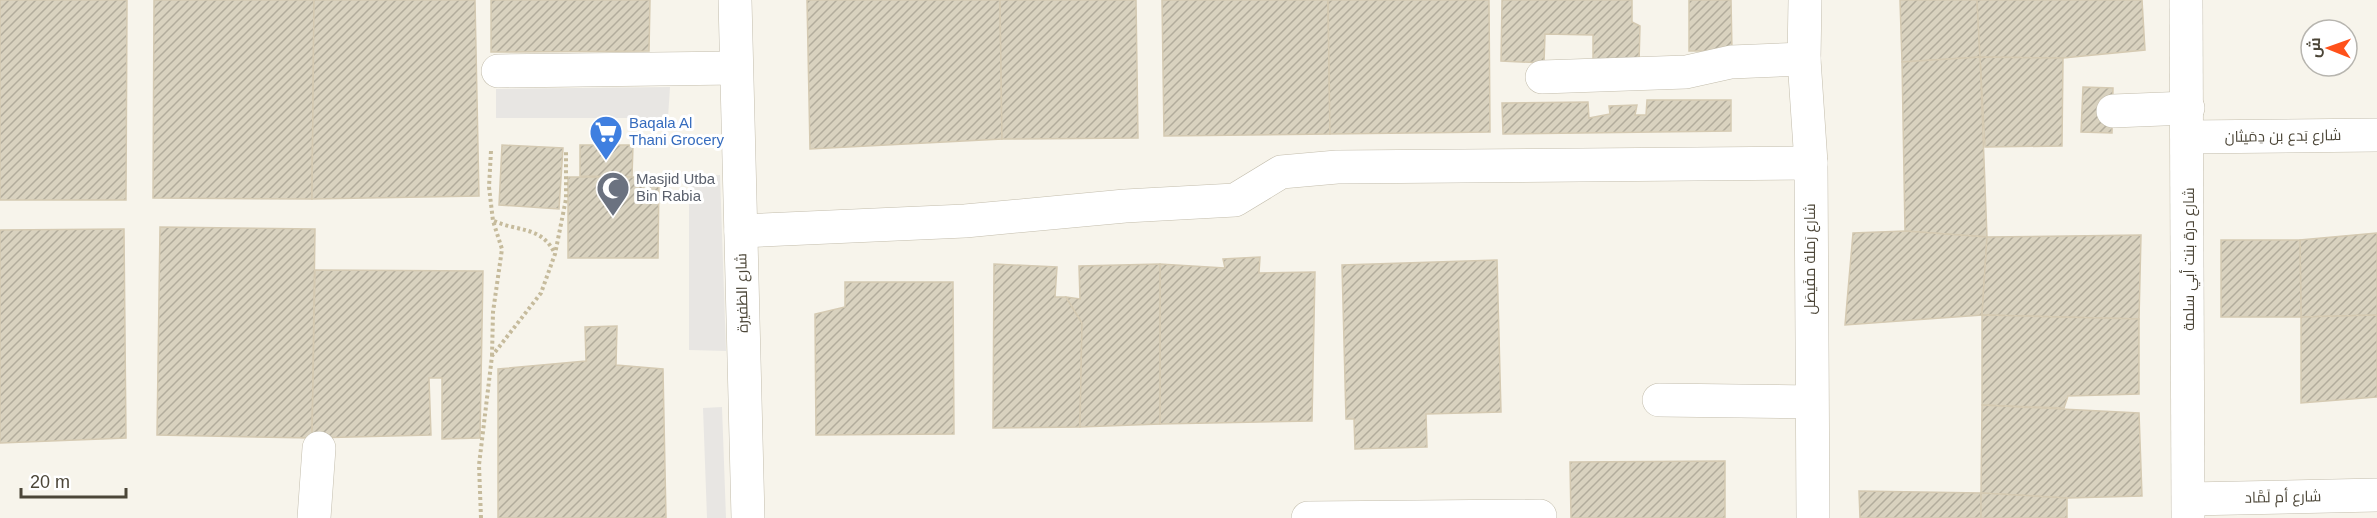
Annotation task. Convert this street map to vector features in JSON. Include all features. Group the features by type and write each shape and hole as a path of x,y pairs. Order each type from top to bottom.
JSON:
{"street":[{"name":"شارع الظفيرة","path":"735,0 748,518"},
{"name":"شارع رَملة مفَيصَل","path":"1805,0 1804,59 1811,163 1810,402 1813,518"},
{"name":"شارع درة بنت أبي سلمة","path":"2186,0 2188,509"},
{"path":"1542,77 1686,72 1731,62 1804,59"},
{"path":"498,71 736,69"},
{"name":"شارع بَدع بن دِمَيثان","path":"2113,111 2188,123 2377,135"},
{"path":"741,231 965,221 1125,206 1235,200 1281,172 1337,167 1811,163"},
{"path":"1659,400 1810,402"},
{"path":"314,518 319,448"},
{"name":"شارع أم لَمَّاد","path":"2188,509 2377,495"},
{"path":"1308,518 1540,516"}],"path":[{"path":"481,518 479,465 492,356 493,312 502,249 494,221 489,187 490,151"},
{"path":"492,356 541,293 555,254 566,199 566,151"},
{"path":"494,221 515,229 534,231 549,241 555,254"}],"shaded area":[{"path":"670,87 668,118 496,118 496,89"},
{"path":"720,175 726,351 689,350 689,177"},
{"path":"722,407 726,518 707,518 703,408"}],"building":[{"path":"0,0 127,0 126,200 0,200"},
{"path":"154,0 314,0 312,199 153,198"},
{"path":"314,0 475,0 479,196 312,199"},
{"path":"491,0 650,0 649,51 491,52"},
{"path":"807,0 1000,0 1002,139 810,149"},
{"path":"1000,0 1136,0 1138,138 1002,139"},
{"path":"1162,0 1328,0 1330,134 1164,136"},
{"path":"1328,0 1489,0 1490,132 1330,134"},
{"path":"1502,0 1632,0 1632,22 1640,26 1639,63 1593,62 1593,35 1545,34 1544,63 1501,61"},
{"path":"1689,0 1731,0 1732,51 1689,51"},
{"path":"1900,0 1977,0 1980,57 1902,62"},
{"path":"1977,0 2142,0 2145,50 2063,58 1980,57"},
{"path":"1980,57 2063,58 2062,146 1985,147"},
{"path":"1980,57 1987,237 1905,231 1902,62"},
{"path":"2083,87 2113,88 2112,133 2081,132"},
{"path":"1647,100 1731,100 1731,131 1503,134 1502,103 1588,102 1589,118 1610,114 1609,106 1637,105 1635,115 1646,115"},
{"path":"502,145 563,148 559,209 499,205"},
{"name":"Baqala Al Thani Grocery","path":"580,145 633,145 632,177 580,176"},
{"name":"Masjid Utba Bin Rabia","path":"568,177 659,177 658,258 568,258"},
{"path":"160,227 315,229 312,438 157,435"},
{"path":"124,229 126,438 0,443 0,230"},
{"path":"1905,231 1987,237 1982,315 1845,325 1853,233"},
{"path":"2377,233 2377,315 2301,317 2300,240"},
{"path":"2141,235 2139,319 1982,315 1987,237"},
{"path":"2221,240 2300,240 2301,317 2221,317"},
{"path":"1260,257 1259,273 1315,272 1312,421 1160,424 1160,264 1225,268 1223,259"},
{"path":"1497,260 1501,412 1426,414 1427,447 1355,449 1354,419 1346,419 1342,265"},
{"path":"994,264 1057,267 1055,297 1066,297 1082,323 1080,427 993,428"},
{"path":"1160,264 1160,424 1080,427 1082,323 1066,297 1080,299 1079,266"},
{"path":"315,270 483,271 480,438 442,439 442,378 429,378 431,435 312,438"},
{"path":"845,282 953,282 954,434 816,435 815,314 845,307"},
{"path":"1982,315 2139,319 2139,394 2068,396 2064,408 1982,405"},
{"path":"2377,315 2377,397 2301,403 2301,317"},
{"path":"617,326 616,365 663,369 666,518 498,518 498,369 586,361 585,327"},
{"path":"1982,405 2139,413 2142,496 2067,498 1981,493"},
{"path":"1725,461 1725,518 1571,518 1570,462"},
{"path":"1859,491 1981,493 1981,518 1860,518"},
{"path":"1981,493 2067,498 2067,518 1981,518"}],"place":[{"name":"Baqala Al Thani Grocery","path":"606,161"},
{"name":"Masjid Utba Bin Rabia","path":"613,217"}]}
